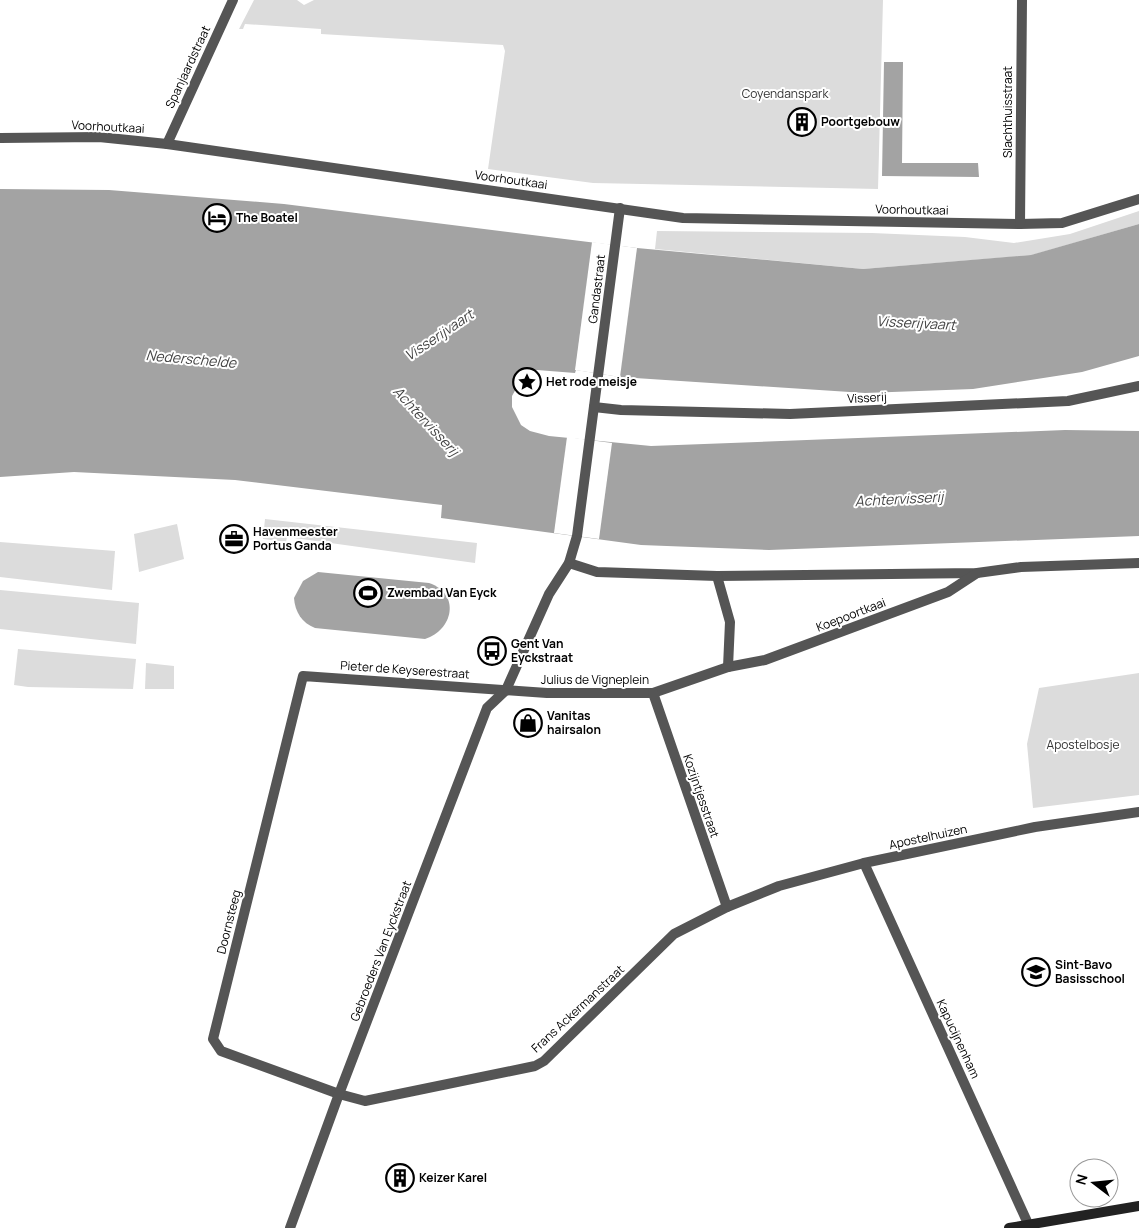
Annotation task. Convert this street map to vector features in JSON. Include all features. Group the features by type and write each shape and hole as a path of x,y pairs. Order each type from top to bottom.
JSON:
{"street":[{"name":"Spanjaardstraat","path":"167,144 233,0"},
{"name":"Slachthuisstraat","path":"1020,224 1022,0"},
{"name":"Voorhoutkaai","path":"0,138 99,137 167,144 683,218 1020,224 1062,223 1139,199"},
{"name":"Gandastraat","path":"594,407 620,208"},
{"name":"Visserij","path":"594,407 621,410 790,414 1068,401 1139,386"},
{"path":"506,690 548,594 569,563 577,536 594,407"},
{"path":"569,563 597,572 717,576 730,622 728,666"},
{"name":"Koepoortkaai","path":"717,576 977,573 1021,567 1139,563"},
{"name":"Koepoortkaai","path":"728,666 765,660 948,592 977,573"},
{"name":"Julius de Vigneplein","path":"506,690 548,693 653,693 728,666"},
{"name":"Pieter de Keyserestraat","path":"303,676 506,690"},
{"name":"Doornsteeg","path":"303,676 213,1039 221,1051 339,1094"},
{"name":"Gebroeders Van Eyckstraat","path":"290,1228 339,1094 488,708 506,690"},
{"name":"Kozijntjesstraat","path":"653,693 727,907"},
{"name":"Apostelhuizen","path":"727,907 779,886 864,863 1035,827 1139,812"},
{"name":"Kapucijnenham","path":"864,863 1029,1226"},
{"name":"Frans Ackermanstraat","path":"339,1094 365,1100 377,1100 535,1066 544,1061 674,934 727,907"},
{"path":"1009,1228 1139,1206"}],"green space":[{"name":"Coyendanspark","path":"254,0 297,0 304,5 314,0 883,0 878,189 593,183 488,169 505,51 503,45 321,34 321,29 245,24 243,29 239,29"},
{"path":"1139,211 1139,224 1032,255 863,269 655,249 657,231 872,233 965,237 1014,243 1070,234"},
{"path":"265,519 477,543 475,563 287,537 286,542 263,539"},
{"path":"177,524 184,559 139,572 134,534"},
{"path":"0,542 115,551 112,590 0,577"},
{"path":"0,590 139,603 136,644 0,629"},
{"path":"18,649 136,659 133,689 28,687 14,685"},
{"path":"146,663 174,666 174,689 145,689"},
{"name":"Apostelbosje","path":"1139,673 1139,795 1033,808 1027,744 1039,688"}],"water":[{"path":"884,62 903,62 902,163 978,163 979,177 882,176"},
{"path":"0,189 109,190 284,204 637,248 863,269 1031,255 1139,224 1139,356 1082,372 973,389 865,393 620,377 576,370 575,373 537,370 522,378 512,396 512,407 521,425 530,431 549,436 651,446 1065,430 1139,431 1139,536 769,550 641,545 441,518 442,505 235,480 74,472 0,477"},
{"path":"318,572 429,583 439,588 446,595 450,612 442,628 425,639 315,628 306,623 300,616 294,598 303,581"}],"pier":[{"path":"592,242 637,248 620,377 575,370"},
{"path":"567,437 612,443 599,539 554,533"}],"place":[{"name":"Poortgebouw","path":"802,122"},
{"name":"The Boatel","path":"217,218"},
{"name":"Het rode meisje","path":"527,382"},
{"name":"Havenmeester Portus Ganda","path":"234,539"},
{"name":"Zwembad Van Eyck","path":"368,593"},
{"name":"Gent Van Eyckstraat","path":"492,651"},
{"name":"Vanitas hairsalon","path":"528,723"},
{"name":"Sint-Bavo Basisschool","path":"1036,972"},
{"name":"Keizer Karel","path":"400,1178"}],"water label":[{"name":"Visserijvaart","path":"916,323"},
{"name":"Visserijvaart","path":"439,335"},
{"name":"Nederschelde","path":"191,359"},
{"name":"Achtervisserij","path":"426,421"},
{"name":"Achtervisserij","path":"899,499"}]}
